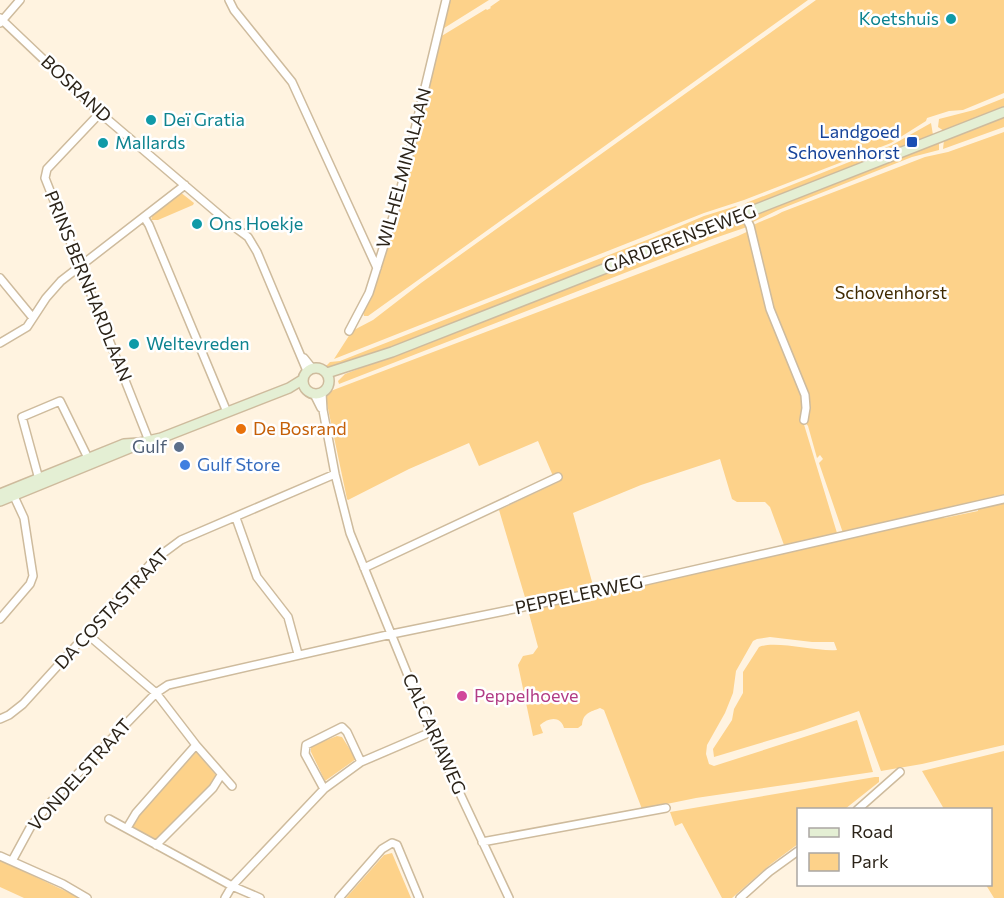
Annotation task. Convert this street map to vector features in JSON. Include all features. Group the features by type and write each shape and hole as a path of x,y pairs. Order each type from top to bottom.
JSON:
{"main road":[{"name":"GARDERENSEWEG","path":"328,375 1004,112"},
{"path":"1,495 303,383 309,369 319,368 328,375 327,387 318,394 303,383"}],"street":[{"path":"1,20 20,0"},
{"path":"229,0 234,10 292,81 377,268"},
{"name":"WILHELMINALAAN","path":"350,331 369,293 397,204 446,0"},
{"name":"BOSRAND","path":"1,20 100,113 248,237 257,252 300,354 309,369"},
{"name":"PRINS BERNHARDLAAN","path":"100,113 47,170 45,178 149,441"},
{"path":"0,343 27,327 52,289 185,185"},
{"path":"744,214 750,226 770,309 805,395 804,420"},
{"path":"144,217 227,412"},
{"path":"0,278 33,318"},
{"name":"CALCARIAWEG","path":"318,394 344,512 364,568 431,732 509,898"},
{"path":"40,481 22,417 60,401 90,461"},
{"name":"DA COSTASTRAAT","path":"0,719 22,704 166,549 181,540 335,474"},
{"path":"364,568 558,477"},
{"path":"0,619 30,584 33,576 24,518 12,492"},
{"name":"PEPPELERWEG","path":"156,693 168,685 298,654 597,592 1004,499"},
{"path":"236,518 257,577 288,617 298,654"},
{"path":"87,634 156,693 196,746 232,786"},
{"name":"VONDELSTRAAT","path":"12,861 31,826 156,693"},
{"path":"324,789 305,754 306,745 342,727 347,732 361,762"},
{"path":"225,898 232,886 324,789 361,762 431,732"},
{"path":"126,828 136,813 196,746"},
{"path":"858,808 900,772"},
{"path":"156,845 213,788 221,775"},
{"path":"482,842 666,808"},
{"path":"109,819 232,886 261,898"},
{"path":"339,898 382,849 392,843 397,845 420,898"},
{"path":"740,898 769,872 797,852"},
{"path":"0,856 63,884 87,898"}],"green space":[{"path":"448,0 489,0 441,30"},
{"path":"500,0 808,0 368,316 364,316 363,312 371,294 440,37 491,8"},
{"path":"816,0 1004,0 1004,93 963,110 949,111 927,118 926,121 891,143 744,200 704,213 334,359 352,331 373,320 421,283"},
{"path":"1004,98 1004,107 944,131 938,127 939,119 974,110"},
{"path":"1004,116 1004,127 943,149 944,140"},
{"path":"931,123 933,135 924,140 744,210 743,206 746,203 892,145"},
{"name":"Schovenhorst","path":"1004,132 1004,496 843,533 819,463 823,459 820,455 817,458 808,426 802,418 837,533 784,545 770,507 765,502 737,502 732,499 720,459 641,485 573,513 594,589 527,604 499,510 556,483 538,441 479,466 469,443 347,499 326,399 328,392 738,236 753,229 752,226 782,212 925,157 948,152"},
{"path":"939,142 939,150 912,157 751,223 750,221 752,215"},
{"path":"180,192 194,203 193,205 158,220 151,220 153,213"},
{"path":"736,206 741,211 380,352 325,367 330,362 340,361 704,216"},
{"path":"740,219 747,227 339,384 338,381 345,374 675,247"},
{"path":"1004,501 1004,745 881,771 859,711 714,757 713,749 732,720 734,709 743,693 743,672 759,647 785,645 837,650 834,642 770,637 753,641 736,671 733,693 707,745 706,754 709,764 714,766 857,720 873,772 696,798 642,809 604,710 600,708 588,714 578,728 564,728 560,721 547,720 540,725 543,733 533,736 518,665 523,656 533,654 538,647 528,610 943,516 944,518 978,511 978,508"},
{"path":"337,736 342,737 356,759 325,781 311,752 311,746"},
{"path":"1004,751 1004,898 994,898 987,886 992,886 992,808 943,808 922,771"},
{"path":"196,752 216,775 211,786 156,840 132,827 140,815"},
{"path":"879,777 879,782 846,808 797,808 797,845 732,898 722,898 682,823 675,826 670,812"},
{"path":"392,853 411,898 346,898 384,855"},
{"path":"0,860 80,898 24,898 0,887"}],"place":[{"name":"Koetshuis","path":"951,19"},
{"name":"Deï Gratia","path":"151,120"},
{"name":"Landgoed Schovenhorst","path":"912,142"},
{"name":"Mallards","path":"103,143"},
{"name":"Ons Hoekje","path":"197,224"},
{"name":"Weltevreden","path":"134,344"},
{"name":"De Bosrand","path":"241,429"},
{"name":"Gulf","path":"179,447"},
{"name":"Gulf Store","path":"185,465"},
{"name":"Peppelhoeve","path":"462,696"}]}
